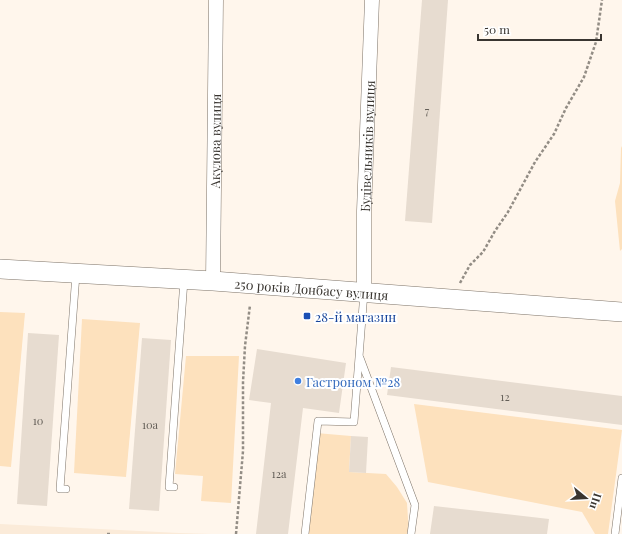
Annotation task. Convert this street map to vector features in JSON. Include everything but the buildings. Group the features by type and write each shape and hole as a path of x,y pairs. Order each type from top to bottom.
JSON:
{"street":[{"name":"Акулова вулиця","path":"213,281 216,0"},
{"name":"Будівельників вулиця","path":"364,292 364,211 372,0"},
{"name":"250 років Донбасу вулиця","path":"0,269 213,281 622,312"}],"lane":[{"path":"66,489 60,489 76,274"},
{"path":"174,487 169,487 184,280"},
{"path":"304,534 318,421 354,422 364,292"},
{"path":"359,356 415,505 411,534"},
{"path":"615,534 622,478"}],"path":[{"path":"451,299 470,265 483,252 508,212 535,162 554,134 566,108 584,77 596,42 602,0"},
{"path":"236,534 243,451 243,382 250,305"},
{"path":"107,534 112,534"}],"shaded area":[{"path":"622,146 622,249 620,251 615,201 620,183"},
{"path":"0,312 25,313 11,467 0,466"},
{"path":"82,319 140,323 126,477 74,473"},
{"path":"186,356 239,356 231,503 201,501 203,476 175,474"},
{"path":"414,404 622,430 608,534 595,534 582,512 428,482"},
{"path":"316,433 351,436 349,472 386,474 397,487 407,503 409,534 305,534"},
{"path":"0,524 179,533 212,534 0,534"}],"place":[{"name":"28-й магазин","path":"307,316"},
{"name":"Гастроном №28","path":"298,381"}]}
